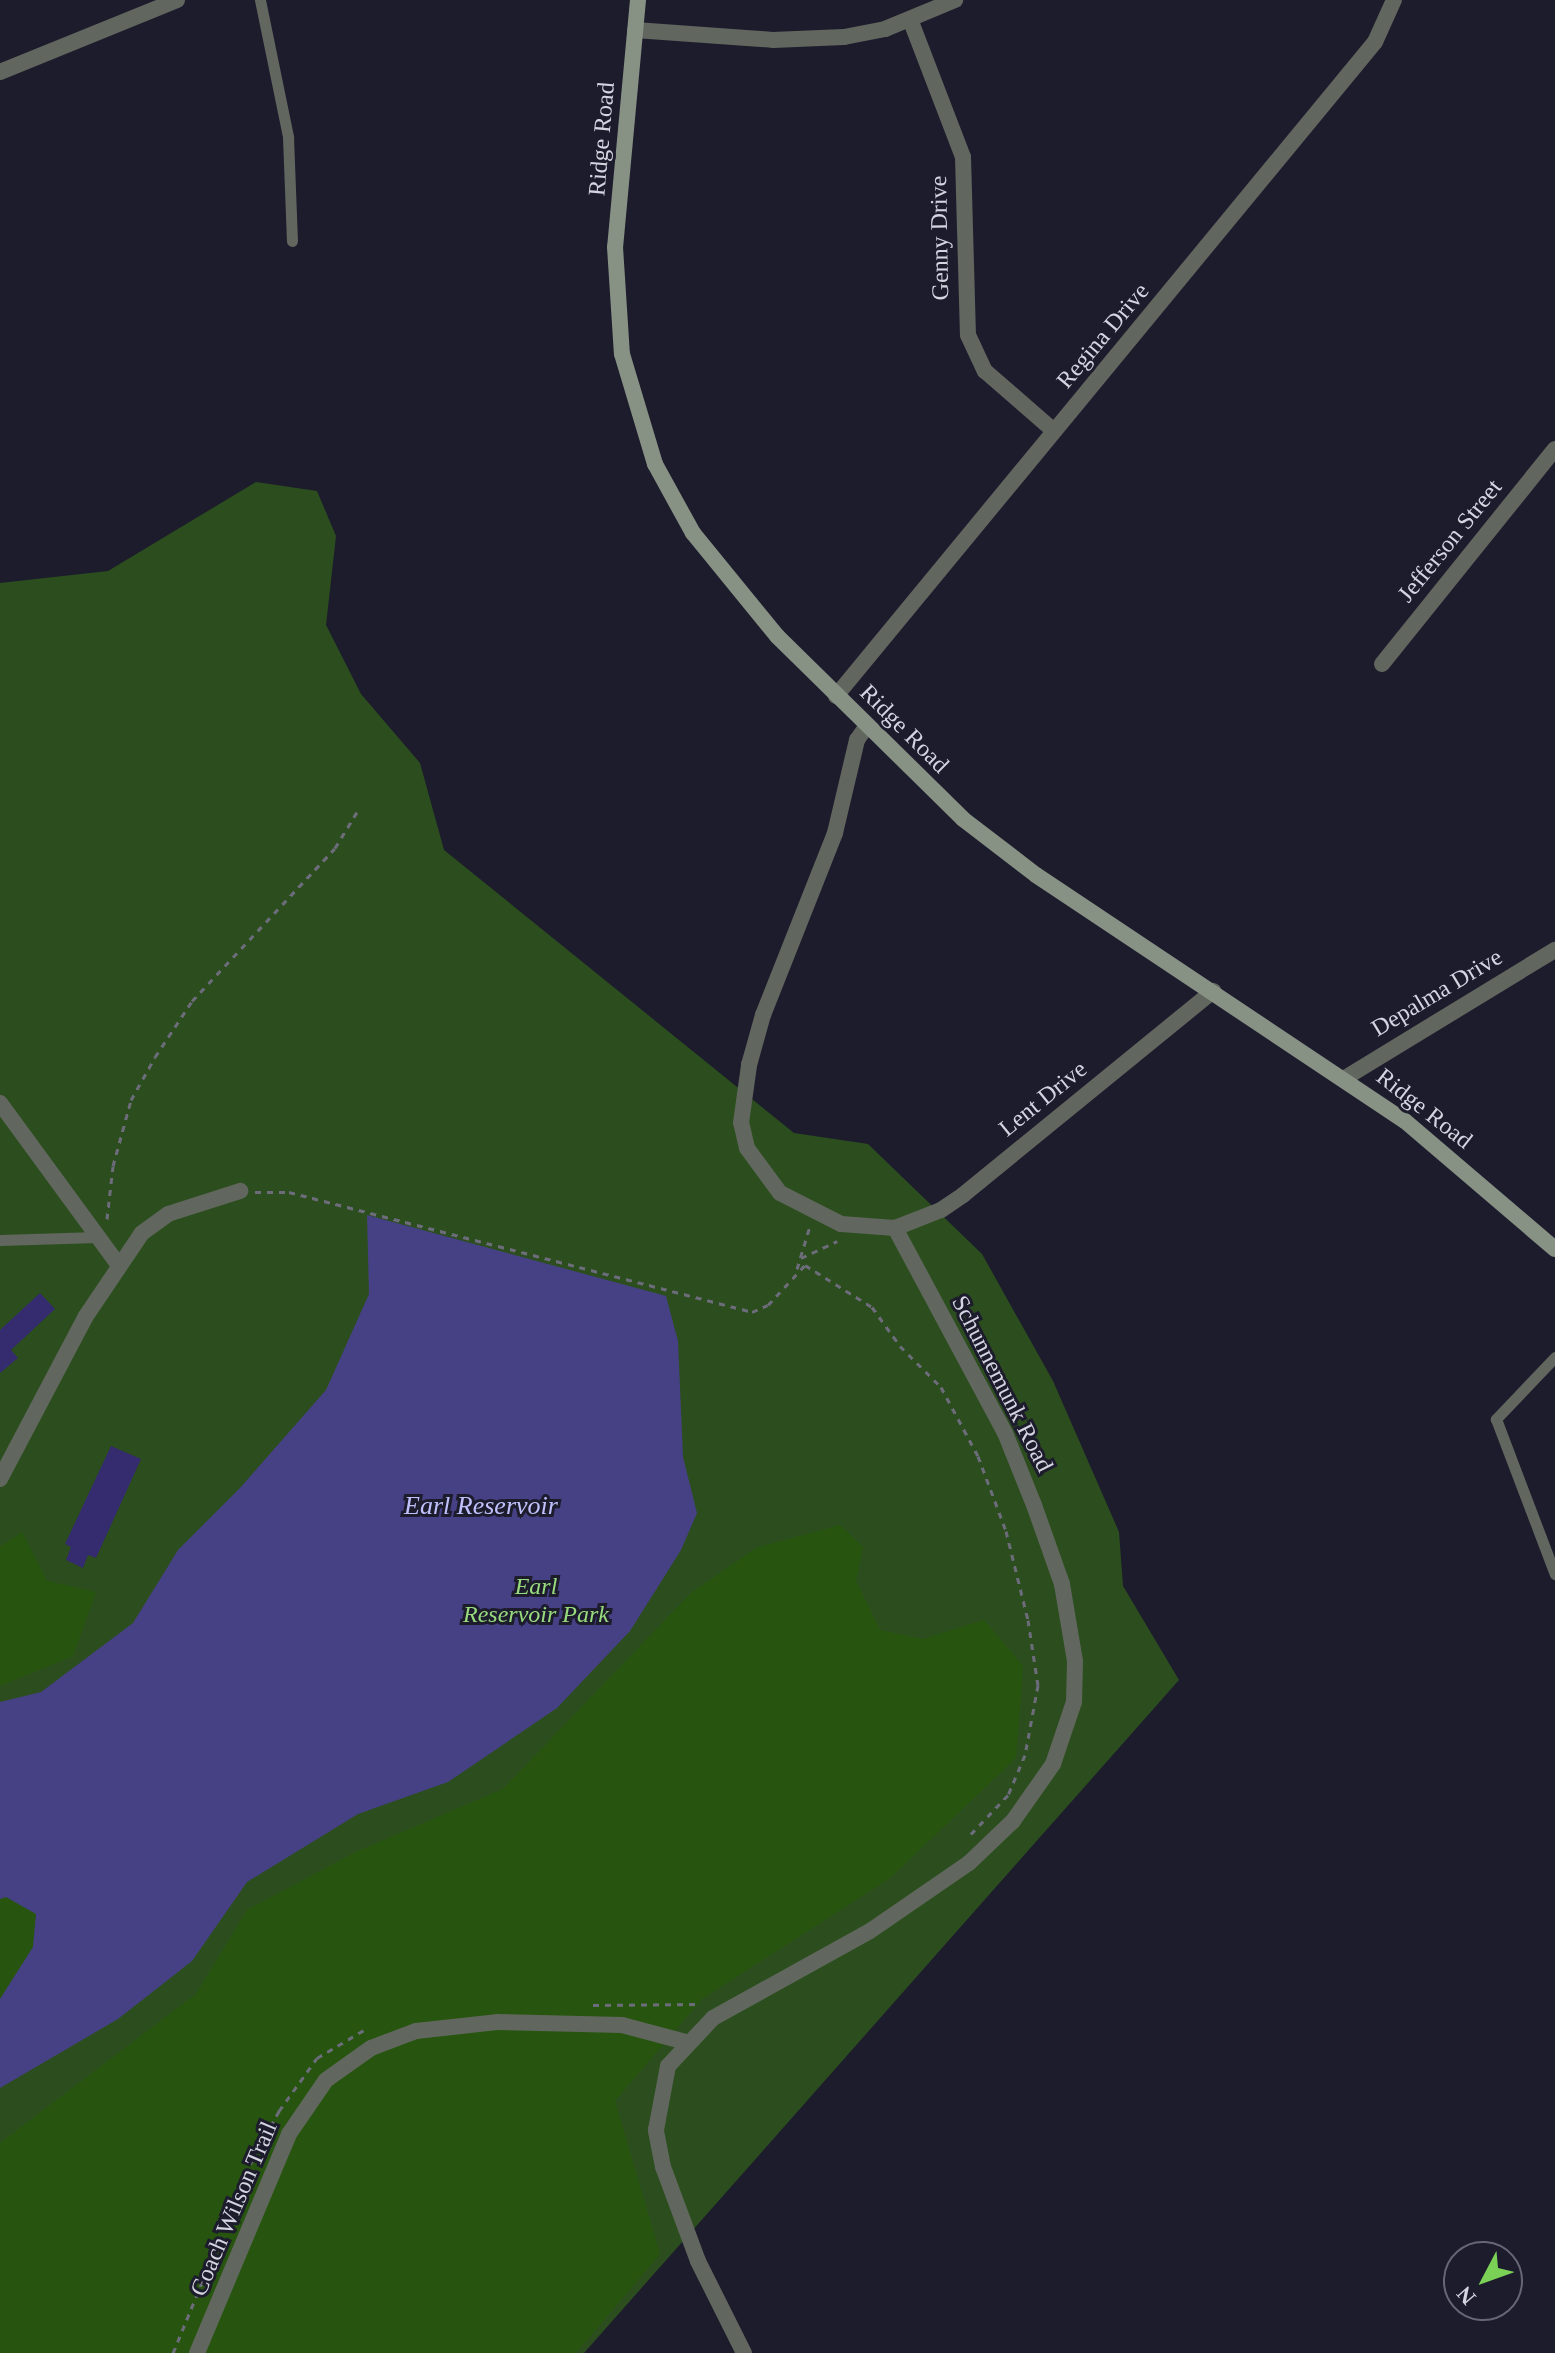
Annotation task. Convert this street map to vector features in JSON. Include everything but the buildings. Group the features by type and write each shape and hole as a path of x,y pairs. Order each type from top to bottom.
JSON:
{"street":[{"path":"0,72 177,0"},
{"name":"Ridge Road","path":"638,0 615,247 622,354 635,412 655,464 693,533 777,636 866,727 963,819 1036,875 1345,1078 1405,1121 1555,1249"},
{"path":"635,30 773,40 844,37 910,19 955,0"},
{"name":"Regina Drive","path":"836,696 1375,42 1394,0"},
{"name":"Genny Drive","path":"910,19 963,157 968,335 985,371 1054,431"},
{"name":"Jefferson Street","path":"1382,664 1555,449"},
{"path":"866,727 857,740 835,833 763,1015 749,1065 741,1123 747,1148 780,1193 815,1211 863,1229 895,1228"},
{"name":"Depalma Drive","path":"1345,1078 1555,950"},
{"name":"Lent Drive","path":"895,1228 941,1210 963,1195 1213,991"},
{"path":"0,1103 117,1263"},
{"path":"0,1479 117,1263 142,1233 168,1214 240,1191"},
{"name":"Schunnemunk Road","path":"744,2353 698,2261 663,2167 656,2130 660,2094 668,2066 686,2042 713,2018 870,1931 969,1863 1013,1821 1053,1764 1074,1702 1075,1661 1062,1584 1034,1505 1005,1433 895,1228"},
{"name":"Coach Wilson Trail","path":"197,2353 289,2134 326,2080 371,2048 416,2031 497,2022 622,2025 686,2042"}],"lane":[{"path":"260,0 288,137 292,241"},
{"path":"0,1240 97,1237"},
{"path":"1555,1357 1496,1419 1555,1574"}],"path":[{"path":"97,1237 111,1210 113,1166 131,1100 155,1057 192,1001 335,848 357,812"},
{"path":"240,1191 289,1192 752,1312 768,1305 797,1269 815,1211"},
{"path":"801,1258 863,1229"},
{"path":"797,1269 805,1265 872,1307 900,1346 941,1387 978,1456 1006,1531 1038,1685 1025,1755 1008,1795 962,1844"},
{"path":"581,2005 698,2005 709,2000"},
{"path":"173,2353 253,2158 279,2111 317,2058 351,2035 378,2026"}],"green space":[{"name":"Earl Reservoir Park","path":"256,482 317,491 336,536 326,625 361,694 420,763 444,850 794,1133 868,1144 982,1254 1053,1381 1119,1532 1123,1586 1179,1680 584,2353 0,2353 0,583 108,571"},
{"path":"840,1525 863,1547 856,1581 880,1630 923,1639 984,1620 1023,1666 1016,1758 890,1878 702,1999 615,2101 660,2254 576,2353 0,2353 0,2143 196,1994 247,1910 356,1852 503,1789 691,1593 756,1548"},
{"path":"22,1532 47,1581 96,1592 73,1656 0,1686 0,1547"},
{"path":"6,1897 36,1913 33,1947 0,1999 0,1899"}],"water":[{"name":"Earl Reservoir","path":"367,1215 666,1296 678,1341 683,1457 697,1513 681,1550 630,1631 557,1708 448,1782 358,1814 247,1882 192,1961 118,2019 0,2088 0,1999 33,1947 36,1914 6,1897 0,1899 0,1702 41,1692 133,1623 178,1550 240,1488 326,1390 369,1294"}]}
